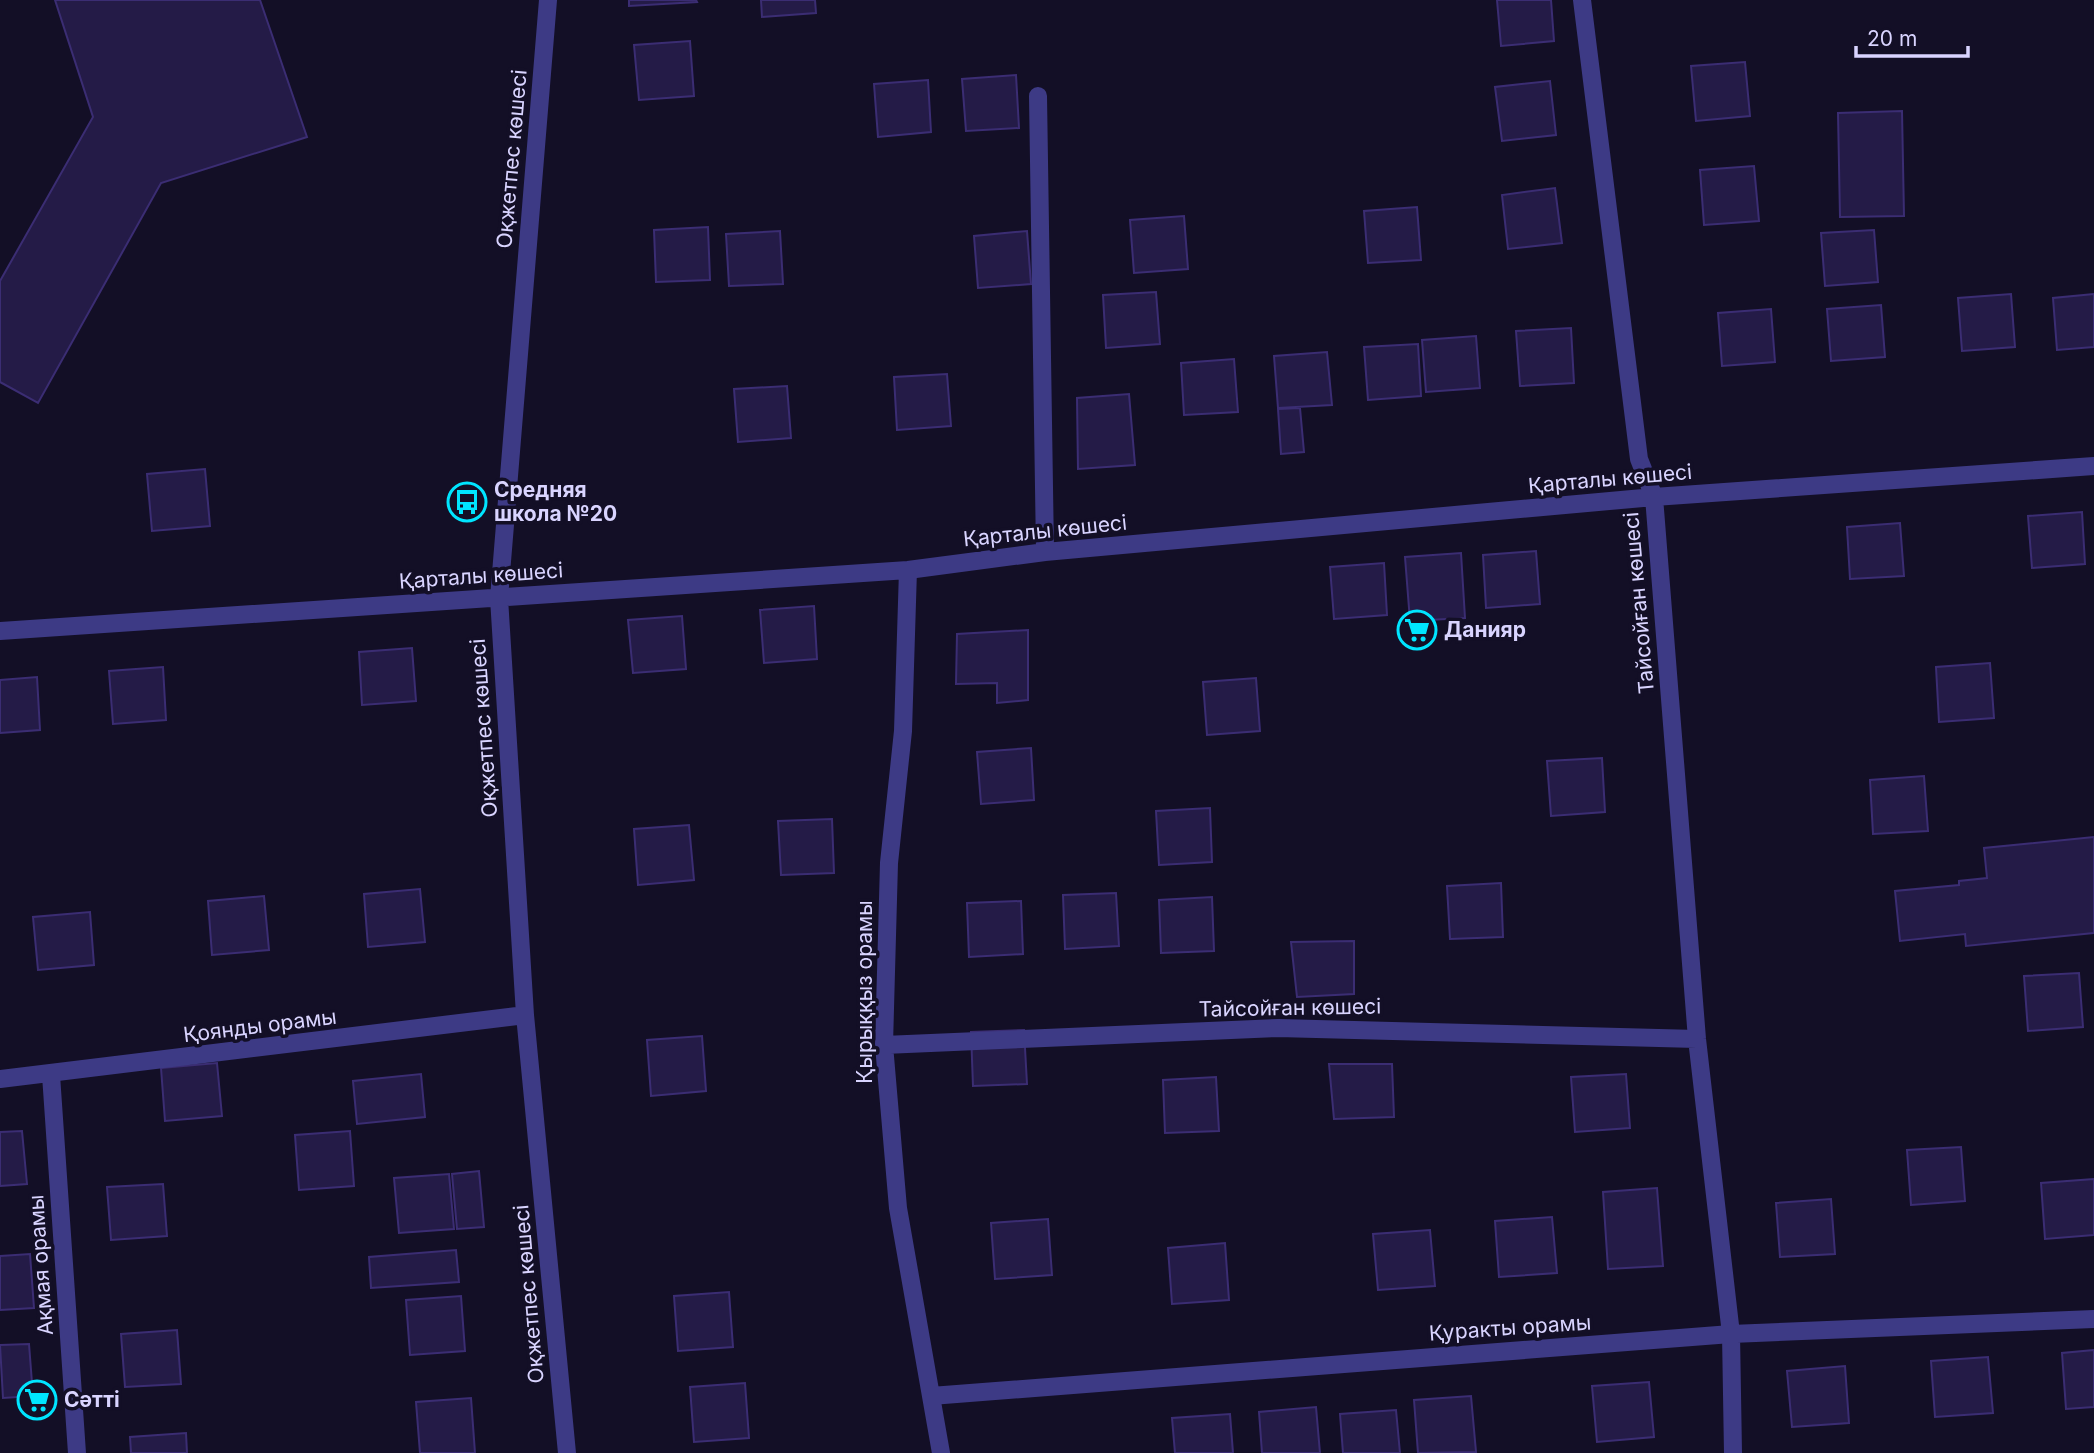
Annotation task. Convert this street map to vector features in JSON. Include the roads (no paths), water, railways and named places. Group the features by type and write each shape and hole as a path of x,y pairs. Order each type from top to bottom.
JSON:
{"street":[{"name":"Оқжетпес көшесі","path":"548,0 499,598 525,1015 567,1453"},
{"name":"Тайсойған көшесі","path":"1583,0 1639,459 1654,498 1697,1039 1731,1334 1733,1453"},
{"path":"1038,96 1045,552"},
{"name":"Қарталы көшесі","path":"0,631 908,570 1045,552 1654,498 2094,466"},
{"name":"Қырыққыз орамы","path":"908,570 903,730 889,863 884,1045 898,1208 942,1453"},
{"name":"Қоянды орамы","path":"0,1079 51,1075 525,1015"},
{"name":"Тайсойған көшесі","path":"884,1045 1278,1028 1697,1039"},
{"name":"Ақмая орамы","path":"51,1075 77,1453"},
{"name":"Қуракты орамы","path":"931,1396 1731,1334 2094,1319"}],"place":[{"name":"Средняя школа №20","path":"467,502"},
{"name":"Данияр","path":"1417,630"},
{"name":"Сәттi","path":"37,1400"}]}
